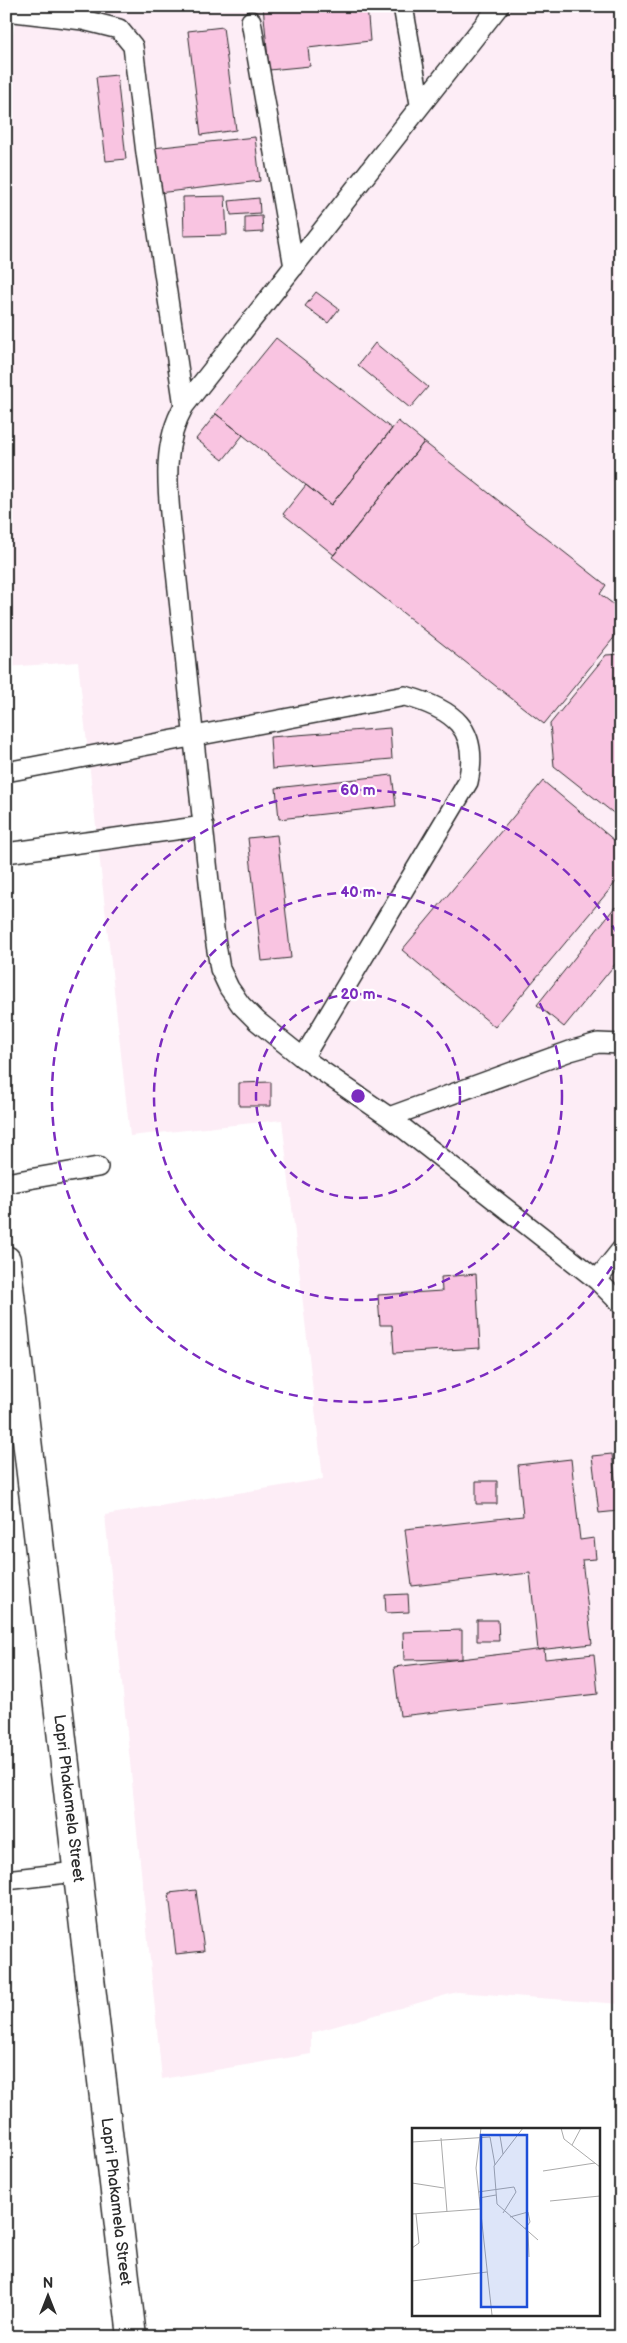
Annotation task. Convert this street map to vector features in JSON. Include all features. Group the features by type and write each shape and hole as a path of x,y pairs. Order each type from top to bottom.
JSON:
{"street":[{"name":"Lapri Phakamela Street","path":"6,1260 76,1872 132,2337"}],"lane":[{"path":"403,6 420,104"},
{"path":"499,6 184,406 175,423 167,479 215,938 220,969 240,1005 302,1058 389,1116 597,1280 621,1304"},
{"path":"6,11 83,20 118,29 133,46 146,153 184,406"},
{"path":"251,22 294,267"},
{"path":"6,772 405,696 430,703 449,713 463,728 470,746 472,763 468,782 302,1058"},
{"path":"6,853 204,826"},
{"path":"389,1116 570,1051 598,1043 621,1044"},
{"path":"6,1183 98,1167"},
{"path":"597,1280 621,1250"},
{"path":"6,1880 76,1872"}],"shaded area":[{"path":"18,6 621,6 621,2004 457,1992 311,2033 311,2054 162,2079 105,1515 323,1479 282,1120 130,1136 78,662 6,667 6,75"}],"building":[{"path":"263,6 367,6 370,41 308,48 310,66 269,70"},
{"path":"223,27 236,130 201,135 188,31"},
{"path":"117,75 126,159 106,161 96,77"},
{"path":"255,137 260,181 158,193 153,148"},
{"path":"225,196 227,235 184,236 183,197"},
{"path":"259,198 260,213 231,215 229,201"},
{"path":"262,216 263,232 245,233 245,217"},
{"path":"316,292 339,309 328,323 305,306"},
{"path":"276,338 392,429 331,505 215,413"},
{"path":"375,343 428,387 410,408 358,365"},
{"path":"216,414 243,435 223,460 196,439"},
{"path":"398,421 424,442 334,555 283,514 306,485 331,505"},
{"path":"424,442 606,585 600,594 621,610 621,629 544,724 332,557"},
{"path":"621,654 621,819 554,766 550,724 606,655"},
{"path":"390,728 392,759 272,769 270,737"},
{"path":"392,775 396,806 279,819 276,788"},
{"path":"543,781 621,846 621,876 495,1027 402,950"},
{"path":"277,835 291,958 262,961 248,838"},
{"path":"615,907 621,912 621,957 564,1027 537,1005"},
{"path":"271,1082 271,1106 239,1106 239,1083"},
{"path":"476,1274 480,1348 394,1353 392,1325 380,1325 378,1295 442,1291 441,1277"},
{"path":"612,1454 619,1511 599,1513 592,1456"},
{"path":"571,1459 580,1540 594,1538 596,1559 582,1560 592,1644 538,1650 530,1573 412,1586 405,1529 523,1516 518,1465"},
{"path":"476,1481 497,1481 497,1504 476,1504"},
{"path":"408,1594 409,1612 386,1613 385,1595"},
{"path":"477,1620 498,1620 499,1641 477,1641"},
{"path":"462,1630 462,1659 404,1660 403,1632"},
{"path":"544,1649 545,1659 594,1654 598,1694 400,1716 394,1667"},
{"path":"196,1890 204,1951 176,1954 169,1893"}]}
